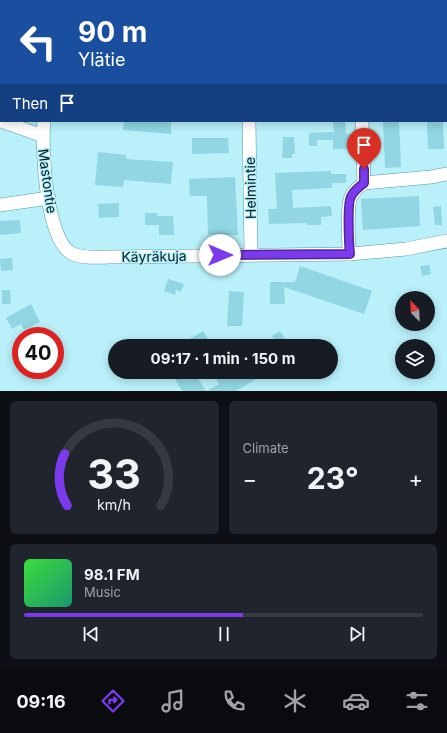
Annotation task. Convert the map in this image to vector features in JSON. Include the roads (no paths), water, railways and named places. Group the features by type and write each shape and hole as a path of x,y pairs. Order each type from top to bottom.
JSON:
{"street":[{"path":"4,122 43,136"},
{"name":"Mastontie","path":"44,122 43,154 52,216 60,240"},
{"name":"Helmintie","path":"249,122 251,255"},
{"path":"362,122 364,183"},
{"path":"350,254 350,200 355,191 364,183 431,177 447,174"},
{"path":"0,204 49,198"},
{"name":"Käyräkuja","path":"60,240 71,253 81,256 110,257 350,254 388,252 447,241"}]}
